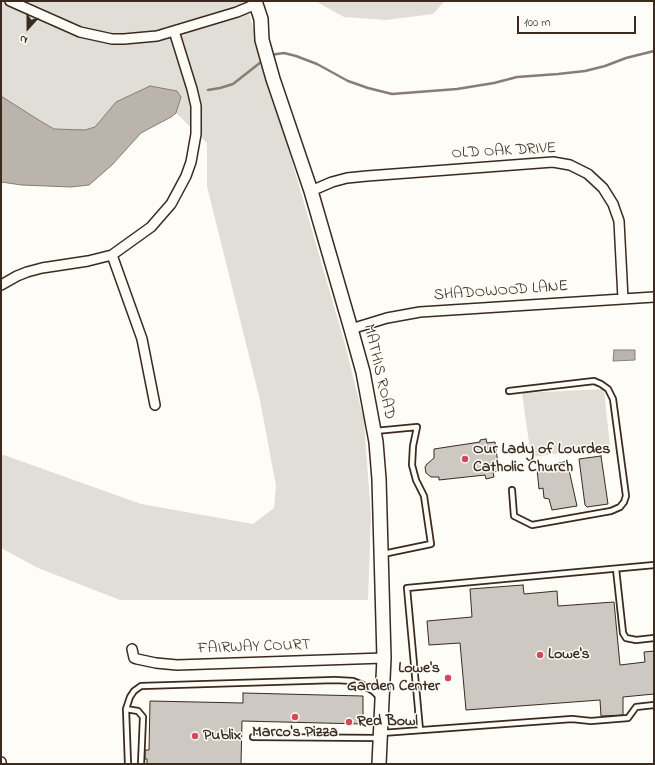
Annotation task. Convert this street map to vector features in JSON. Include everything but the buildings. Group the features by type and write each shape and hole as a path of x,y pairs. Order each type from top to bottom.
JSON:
{"street":[{"path":"10,1 66,27 91,36 112,39 137,39 157,36 237,12 256,3"},
{"name":"MATHIS ROAD","path":"256,3 261,19 262,40 273,80 311,191 363,372 374,431 379,479 384,658 379,764"},
{"path":"1,285 27,272 112,255 138,238 162,215 179,190 190,162 196,134 196,106 174,31"},
{"name":"OLD OAK DRIVE","path":"311,191 332,182 347,178 367,176 553,162 570,166 588,174 603,188 613,204 619,221 623,299"},
{"path":"112,255 142,339 155,405"},
{"name":"SHADOWOOD LANE","path":"351,329 387,318 420,312 654,297"},
{"name":"FAIRWAY COURT","path":"132,649 134,658 137,659 156,663 177,664 384,658"}],"lane":[{"path":"509,391 594,381 608,389 613,399 626,496 620,507 611,511 532,526 514,516 512,490"},
{"path":"374,431 418,427 413,446 412,465 416,480 424,496 432,544 382,554"},
{"path":"420,730 407,588 654,565"},
{"path":"616,569 622,633 626,638 636,640 654,638"},
{"path":"128,764 126,709 130,697 134,691 141,686 335,680 353,681 373,691 382,700"},
{"path":"253,737 380,736 420,730 572,719 591,721 628,718 636,707 654,706"},
{"path":"126,709 138,711 143,717 141,764"}],"shaded area":[{"path":"1,1 243,1 250,17 345,344 364,421 371,516 368,600 120,600 38,568 1,548 1,454 141,504 253,524 274,508 276,486 260,400 207,186 207,143 176,113 141,133 112,165 89,185 71,187 22,185 1,182"},
{"path":"315,1 445,1 433,14 386,20 344,17"},
{"path":"150,86 177,91 181,97 176,113 141,133 112,165 89,185 71,187 22,185 1,182 1,96 54,129 85,130 95,127 116,102"},
{"path":"614,350 635,350 635,360 613,361"},
{"path":"604,389 610,447 531,457 522,393"}],"waterway":[{"path":"270,55 284,53 296,56 317,64 348,81 392,94 457,89 494,83 517,77 585,71 654,51"},
{"path":"208,90 233,84 261,62"}],"place":[{"name":"Our Lady of Lourdes Catholic Church","path":"465,459"},
{"name":"Lowe's","path":"540,655"},
{"name":"Lowe's Garden Center","path":"448,678"},
{"name":"Marco's Pizza","path":"295,717"},
{"name":"Red Bowl","path":"349,722"},
{"name":"Publix","path":"195,736"}]}
